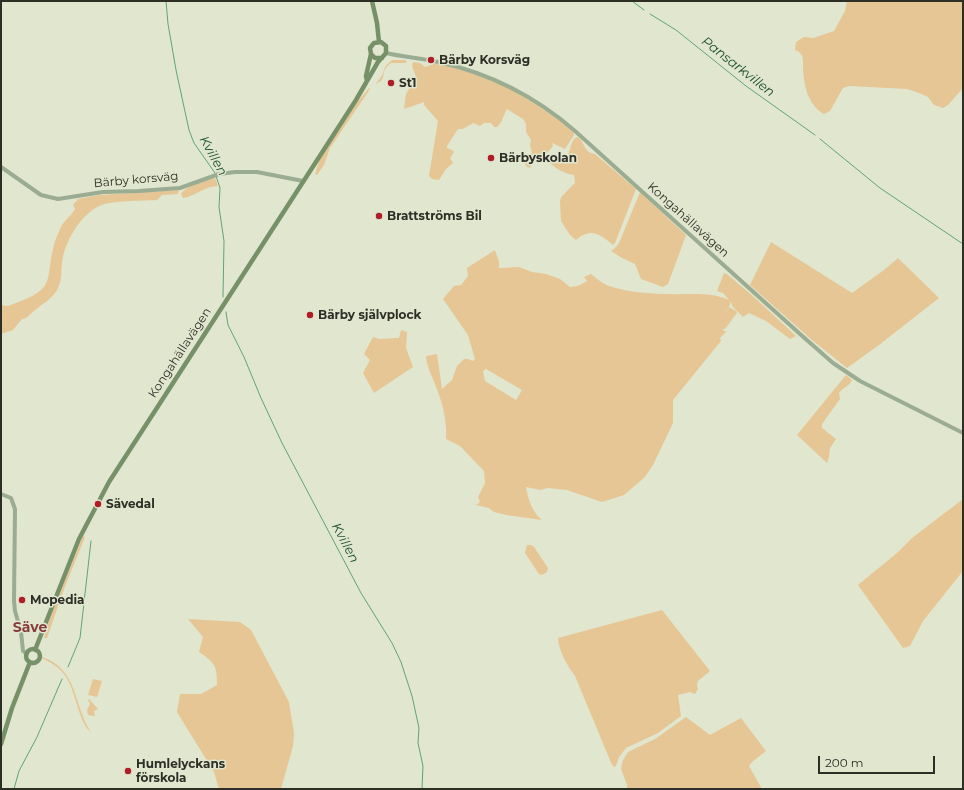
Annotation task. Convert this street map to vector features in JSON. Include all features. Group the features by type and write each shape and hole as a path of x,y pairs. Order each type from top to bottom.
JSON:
{"main road":[{"path":"372,1 377,23 379,42 385,45 386,53"},
{"name":"Kongahällavägen","path":"367,81 366,76 371,54 371,46 374,43 379,42"},
{"name":"Kongahällavägen","path":"1,744 12,708 30,662 36,662 39,659 39,653 35,650 85,526 110,482 386,53"},
{"path":"371,54 376,58 382,58"},
{"path":"30,662 27,659 27,654 31,650 35,650"}],"street":[{"name":"Kongahällavägen","path":"386,53 431,60 464,69 504,84 539,103 575,131 833,363 873,388 963,433"},
{"name":"Bärby korsväg","path":"1,167 41,195 58,199 106,192 180,188 225,173 251,171 303,181"},
{"path":"1,494 10,497 16,515 14,601 15,611 21,632 23,651 27,654"}],"shaded area":[{"path":"847,1 963,1 963,88 948,105 943,108 934,105 928,97 907,89 849,86 843,88 830,111 824,114 814,106 808,94 804,82 803,58 800,53 795,50 796,42 804,37 813,38 834,31 845,11"},
{"path":"392,60 405,60 407,62 391,63 385,70 382,80 376,84 382,76 386,66"},
{"path":"413,62 420,63 425,67 434,64 442,65 488,79 533,102 574,133 565,149 552,143 553,146 547,153 553,158 562,160 567,156 570,149 572,151 570,148 572,143 575,138 578,137 589,152 595,154 636,189 615,243 613,245 600,235 591,233 581,236 576,240 570,235 561,221 560,201 561,197 575,183 574,175 556,168 539,155 533,161 530,168 527,167 525,164 532,153 530,145 531,140 526,132 526,124 523,119 507,109 501,123 497,127 494,127 491,123 484,123 480,126 473,123 463,129 458,129 447,146 447,148 454,152 450,158 453,163 446,169 439,180 432,179 429,176 438,121 424,105 424,102 404,109 406,94 416,77 412,66"},
{"path":"369,88 368,92 330,148 324,165 317,175 315,174 320,159 354,106"},
{"path":"215,178 218,186 213,186 183,198 181,194 187,188"},
{"path":"179,190 178,194 162,195 157,200 111,203 99,206 92,210 74,230 66,247 63,255 60,282 56,292 51,298 22,319 13,330 1,334 1,305 9,306 21,301 32,296 44,286 49,275 56,238 62,225 75,209 73,205 78,199 99,195"},
{"path":"640,192 686,235 668,284 663,287 641,279 635,264 611,251 619,243"},
{"path":"771,242 852,293 898,258 939,298 847,368 812,340 750,285"},
{"path":"495,250 499,262 499,268 519,267 532,272 546,274 560,279 570,287 578,286 587,281 584,277 591,274 607,285 623,290 653,294 706,294 729,300 723,293 717,291 724,273 755,298 796,336 790,339 766,321 749,313 743,317 733,307 730,301 730,305 722,316 729,307 737,313 725,329 722,329 726,332 720,338 721,341 673,400 673,423 653,465 645,477 624,495 602,502 567,490 548,488 540,490 526,487 531,505 542,520 506,515 494,512 489,508 476,505 480,502 478,497 485,483 484,471 460,446 446,439 446,422 442,405 429,371 426,356 437,354 442,389 452,380 457,366 464,359 473,361 475,359 468,335 443,299 454,286 461,285 468,276 467,268","holes":["486,369 522,390 516,400 485,381 483,371"]},
{"path":"401,330 407,332 406,348 413,367 374,393 363,373 370,360 364,354 373,337 379,339 399,338"},
{"path":"846,375 852,380 839,393 840,399 822,424 822,428 836,439 830,448 827,463 797,435"},
{"path":"963,499 963,571 923,621 910,646 903,648 858,585 897,553 912,538"},
{"path":"83,536 85,537 64,589 47,638 44,638 59,595"},
{"path":"527,545 534,547 548,568 547,572 542,575 539,574 525,553"},
{"path":"662,610 710,671 698,681 698,689 695,694 690,692 678,695 681,716 658,733 626,748 614,767 575,676 566,663 558,638"},
{"path":"188,619 240,622 251,630 289,702 294,733 293,746 281,789 219,789 214,772 177,712 180,694 201,694 217,685 216,669 214,665 209,659 199,652 203,637"},
{"path":"42,657 54,663 63,670 69,679 85,722 91,732 83,722 68,680 58,668 41,658"},
{"path":"93,679 102,681 97,697 88,695"},
{"path":"89,699 98,709 94,711 95,716 88,715 87,710 90,704"},
{"path":"686,717 710,735 741,718 766,751 749,766 762,789 627,789 621,769 623,760 628,752 655,739"}],"waterway":[{"name":"Kvillen","path":"166,1 168,24 176,70 189,130 194,143 215,173"},
{"name":"Pansarkvillen","path":"632,1 644,10"},
{"name":"Pansarkvillen","path":"650,14 676,30 746,86 815,135"},
{"name":"Pansarkvillen","path":"820,139 880,188 963,244"},
{"name":"Kvillen","path":"216,176 220,188 219,207 224,241 223,297"},
{"name":"Kvillen","path":"226,312 228,325 244,357 282,443 361,593 392,643 401,662 412,696 419,728 418,743 423,766 422,789"},
{"path":"68,667 80,638 91,541"},
{"path":"14,789 19,771 37,737 62,679"}],"place":[{"name":"Bärby Korsväg","path":"431,60"},
{"name":"St1","path":"391,83"},
{"name":"Bärbyskolan","path":"491,158"},
{"name":"Brattströms Bil","path":"379,216"},
{"name":"Bärby självplock","path":"310,315"},
{"name":"Sävedal","path":"98,504"},
{"name":"Mopedia","path":"22,600"},
{"name":"Humlelyckans förskola","path":"128,771"}],"district":[{"name":"Säve","path":"30,628"}]}
